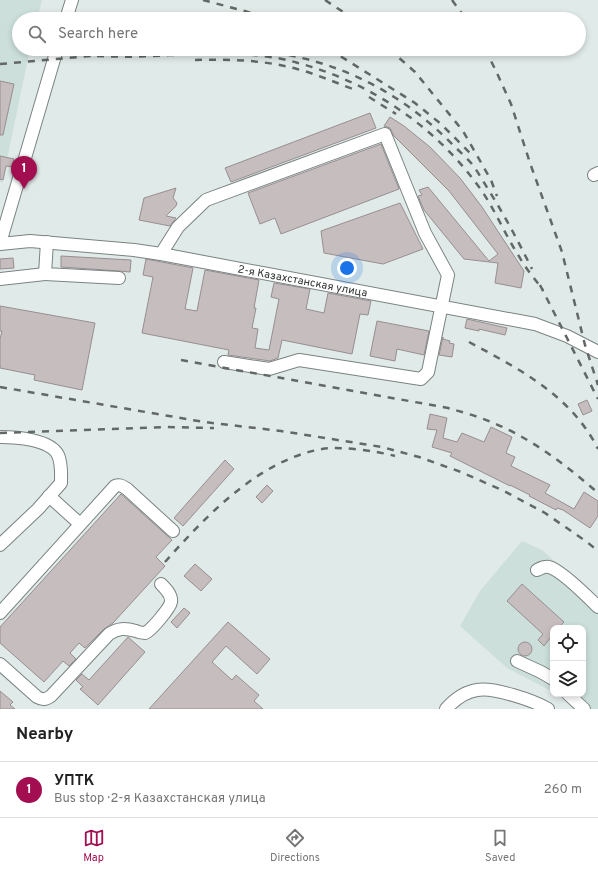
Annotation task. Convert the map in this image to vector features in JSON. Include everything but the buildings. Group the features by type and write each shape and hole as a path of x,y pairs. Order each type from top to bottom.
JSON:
{"street":[{"path":"68,12 72,0"},
{"path":"0,243 55,56"},
{"path":"161,254 178,227 206,200 385,134 425,233 448,275 428,372 421,379 299,360 269,369 224,362"},
{"name":"2-я Казахстанская улица","path":"0,243 30,241 47,242 161,254 535,324 567,336 598,352"},
{"path":"45,274 47,242"},
{"path":"0,279 45,274 119,278"},
{"path":"0,437 17,437 45,443 57,454 62,469 61,483 21,526 0,545"},
{"path":"0,613 114,486 118,485 126,489 174,531"},
{"path":"49,496 80,524"},
{"path":"537,570 544,566 550,567 567,579 598,607"},
{"path":"0,664 37,697 42,700 46,699 51,696 109,634 122,628 141,632 148,631 169,607 172,601 166,588 161,584"},
{"path":"517,661 550,677"},
{"path":"446,709 453,701 466,693 478,689 495,690 537,703 548,709"},
{"path":"571,697 584,709"}],"shaded area":[{"path":"0,0 42,0 39,12 12,12 12,56 29,56 2,183 0,182"},
{"path":"522,541 542,550 598,600 598,709 575,709 562,697 586,697 586,625 550,625 550,690 507,668 460,626 480,591"}],"railway":[{"path":"203,0 248,12"},
{"path":"325,0 343,12"},
{"path":"452,0 461,12"},
{"path":"0,64 91,56"},
{"path":"97,56 142,56"},
{"path":"261,56 289,61 325,71 351,82 376,95 422,126 462,165 485,195 522,262 543,290"},
{"path":"293,56 315,61 341,70 365,81 389,94 433,126 472,164 506,219 532,269"},
{"path":"340,56 415,103 441,124 473,156"},
{"path":"397,56 415,72 463,131 491,180 497,196"},
{"path":"488,56 511,104 530,163 562,252 585,345 598,385"},
{"path":"195,60 234,60 285,66 304,71 353,89"},
{"path":"369,97 396,114"},
{"path":"540,285 598,399"},
{"path":"469,342 525,373 559,399 587,430 598,449"},
{"path":"181,360 448,408 470,414 506,428 534,444 561,462 598,493"},
{"path":"0,387 204,422 281,431 382,447 419,457 461,472 504,491 545,513 598,551"},
{"path":"0,433 165,427 214,428"},
{"path":"165,562 198,526 235,492 255,477 277,465 299,455 330,448 379,452 395,456"}],"place":[{"name":"УПТК","path":"24,189"}]}
